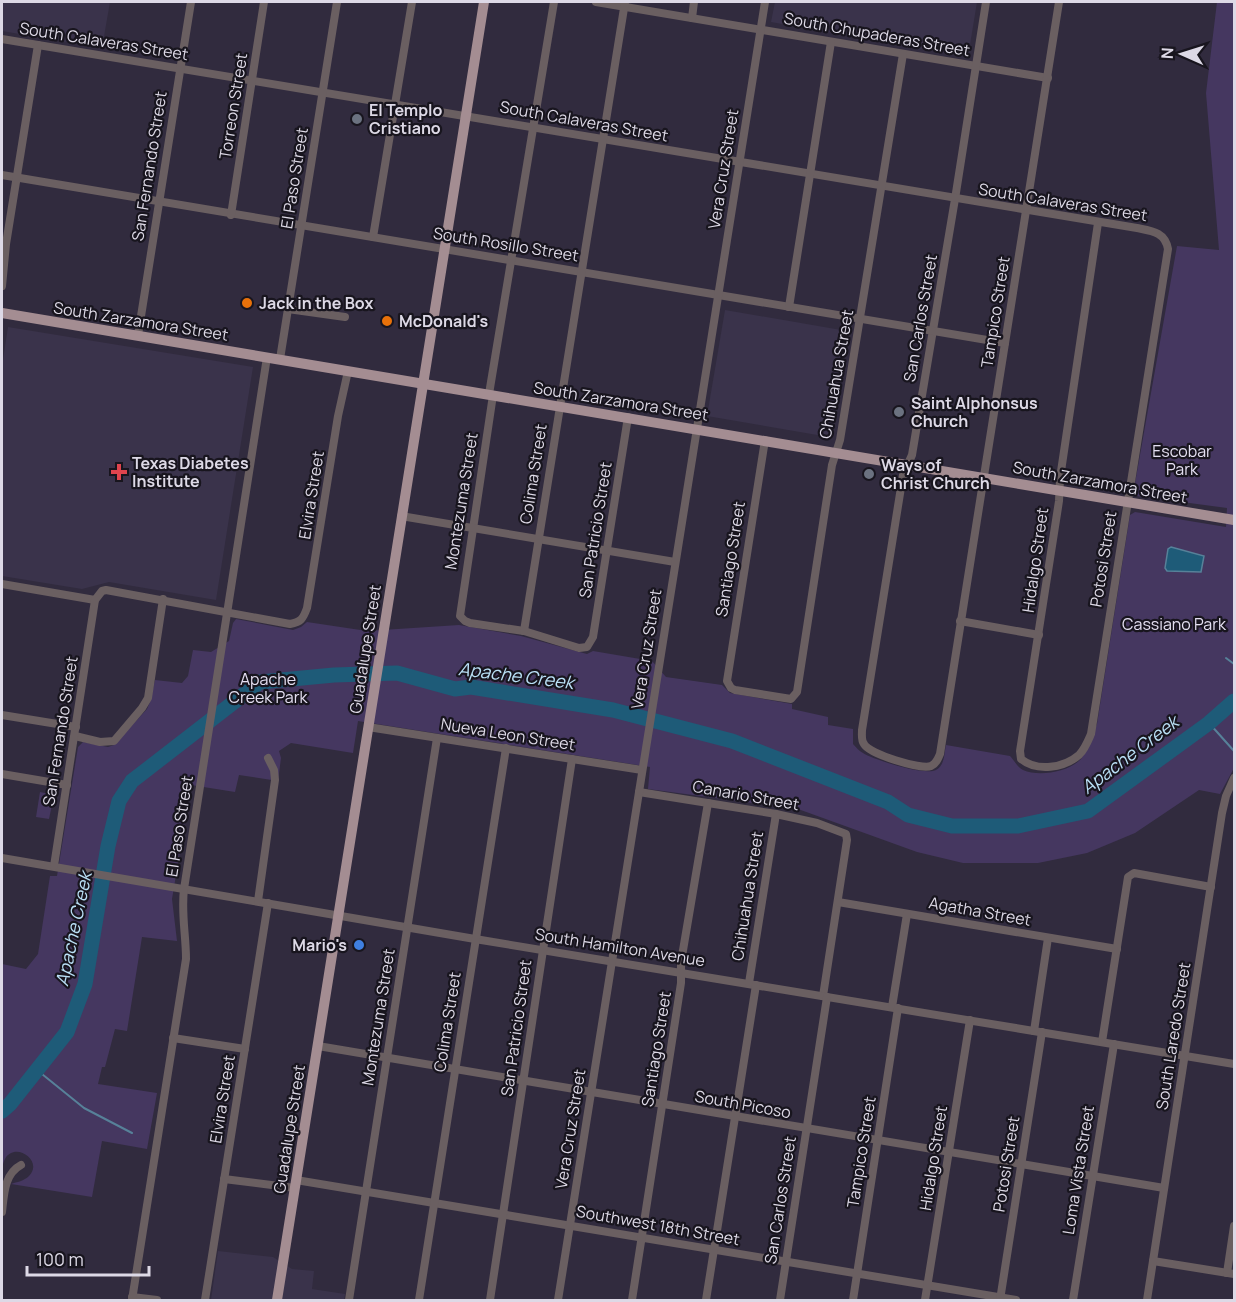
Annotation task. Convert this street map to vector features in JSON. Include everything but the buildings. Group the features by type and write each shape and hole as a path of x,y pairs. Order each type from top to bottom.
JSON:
{"main road":[{"name":"Guadalupe Street","path":"277,1300 484,2"},
{"name":"South Zarzamora Street","path":"2,313 1234,520"}],"street":[{"name":"San Fernando Street","path":"138,335 191,2"},
{"name":"Torreon Street","path":"231,215 264,2"},
{"name":"El Paso Street","path":"280,359 337,2"},
{"path":"374,237 412,2"},
{"name":"Montezuma Street","path":"524,631 465,621 459,612 491,394 554,2"},
{"name":"South Chupaderas Street","path":"596,2 624,4 760,30 1048,78"},
{"path":"692,18 694,2"},
{"name":"Vera Cruz Street","path":"558,1300 765,2"},
{"name":"San Carlos Street","path":"931,767 876,753 864,746 862,737 903,475 912,455 986,2"},
{"name":"Tampico Street","path":"931,767 940,754 1059,2"},
{"name":"Colima Street","path":"524,631 624,4"},
{"name":"South Calaveras Street","path":"2,39 1161,234"},
{"path":"789,307 831,42"},
{"path":"2,286 38,45"},
{"name":"Chihuahua Street","path":"794,698 797,692 832,465 840,440 861,319 903,54"},
{"name":"South Rosillo Street","path":"2,175 1005,343"},
{"name":"Hidalgo Street","path":"1021,759 1020,751 1098,223"},
{"name":"Potosi Street","path":"1021,759 1036,766 1057,765 1077,756 1083,750 1091,734 1168,249 1167,241 1161,234"},
{"path":"288,309 345,317"},
{"name":"El Paso Street","path":"132,1299 186,959 184,889 267,357"},
{"name":"Elvira Street","path":"228,612 290,624 302,620 307,608 338,416 348,370"},
{"name":"San Patricio Street","path":"524,631 585,649 593,636 628,417"},
{"name":"Santiago Street","path":"765,440 727,681 735,690 794,698"},
{"path":"401,516 675,562"},
{"path":"2,584 95,600 102,591 106,590 228,612"},
{"path":"2,715 76,732 100,742 114,741 148,698 163,599"},
{"name":"San Fernando Street","path":"54,866 95,600"},
{"path":"960,621 1039,634"},
{"name":"Nueva Leon Street","path":"368,727 642,770"},
{"name":"Montezuma Street","path":"349,1300 437,738"},
{"name":"Colima Street","path":"419,1300 506,748"},
{"path":"258,901 275,780 274,770 268,758"},
{"name":"San Patricio Street","path":"490,1300 572,759"},
{"path":"2,774 67,785"},
{"name":"South Laredo Street","path":"1147,1300 1222,813 1232,790 1234,778"},
{"name":"Canario Street","path":"639,792 817,822 846,834"},
{"name":"Santiago Street","path":"632,1300 663,1105 681,962 708,803"},
{"name":"Chihuahua Street","path":"706,1300 776,814"},
{"name":"San Carlos Street","path":"780,1300 825,996 846,834"},
{"name":"South Hamilton Avenue","path":"2,858 475,939 1234,1064"},
{"path":"1102,1042 1127,881 1131,874 1211,887"},
{"name":"Agatha Street","path":"838,902 1117,949"},
{"name":"Elvira Street","path":"205,1300 268,903"},
{"name":"Tampico Street","path":"853,1300 878,1141 907,914"},
{"name":"Potosi Street","path":"1000,1299 1021,1166 1048,938"},
{"name":"Hidalgo Street","path":"926,1300 970,1020"},
{"path":"173,1038 245,1049"},
{"name":"Loma Vista Street","path":"1073,1300 1113,1044"},
{"name":"South Picoso","path":"318,1046 591,1094 1164,1188"},
{"path":"2,1212 6,1182 10,1173 21,1165"},
{"name":"Southwest 18th Street","path":"224,1179 366,1191 1016,1300"},
{"path":"1153,1261 1231,1274 1234,1226"},
{"path":"132,1299 157,1300"}],"shaded area":[{"path":"2,2 110,2 102,48 2,31"},
{"path":"775,2 977,2 968,57 771,22"},
{"path":"725,310 847,331 829,437 707,416"},
{"name":"Texas Diabetes Institute","path":"8,327 253,367 216,600 109,582 82,589 2,576 2,366"},
{"path":"218,1251 273,1257 292,1269 314,1271 312,1289 345,1294 344,1300 211,1300"}],"green space":[{"name":"Apache Creek Park","path":"1217,2 1234,2 1234,768 1220,794 1199,790 1135,833 1087,853 1038,863 963,863 917,852 798,809 648,789 650,767 358,721 353,753 291,743 279,751 281,758 278,781 239,775 235,792 191,785 172,899 177,941 142,937 127,1031 115,1029 98,1084 157,1093 147,1149 102,1141 92,1197 11,1184 25,1179 33,1170 31,1159 21,1153 15,1152 5,1159 2,1178 2,964 26,969 38,954 50,876 57,876 78,747 83,742 108,747 114,745 147,709 155,680 182,683 188,676 193,650 211,652 229,641 236,619 293,630 307,622 367,631 459,625 521,636 587,654 593,651 652,661 666,677 722,685 730,693 792,704 792,709 828,717 828,725 853,729 853,744 862,752 888,763 921,771 939,768 944,759 946,745 1010,756 1021,769 1037,773 1062,770 1081,759 1097,724 1130,515 1135,512 1226,527 1227,508 1137,496 1134,489 1177,246 1219,250 1206,93"},
{"path":"40,792 54,795 49,819 36,817"}],"water":[{"path":"1171,547 1204,556 1201,572 1167,571 1165,568 1168,549"}],"waterway":[{"path":"1226,658 1234,664"},
{"name":"Apache Creek","path":"2,1111 67,1032 85,984 108,846 119,801 132,781 260,682 334,675 397,673 455,689 471,687 613,710 732,741 888,802 908,815 952,826 1018,826 1088,811 1209,723 1234,701"},
{"path":"1209,723 1234,751"},
{"path":"37,1070 84,1108 132,1133"}],"place":[{"name":"El Templo Cristiano","path":"357,119"},
{"name":"Jack in the Box","path":"247,303"},
{"name":"McDonald's","path":"387,321"},
{"name":"Saint Alphonsus Church","path":"899,412"},
{"name":"Texas Diabetes Institute","path":"119,472"},
{"name":"Ways of Christ Church","path":"869,474"},
{"name":"Mario's","path":"359,945"}],"park label":[{"name":"Escobar Park","path":"1182,460"},
{"name":"Cassiano Park","path":"1174,624"}]}
